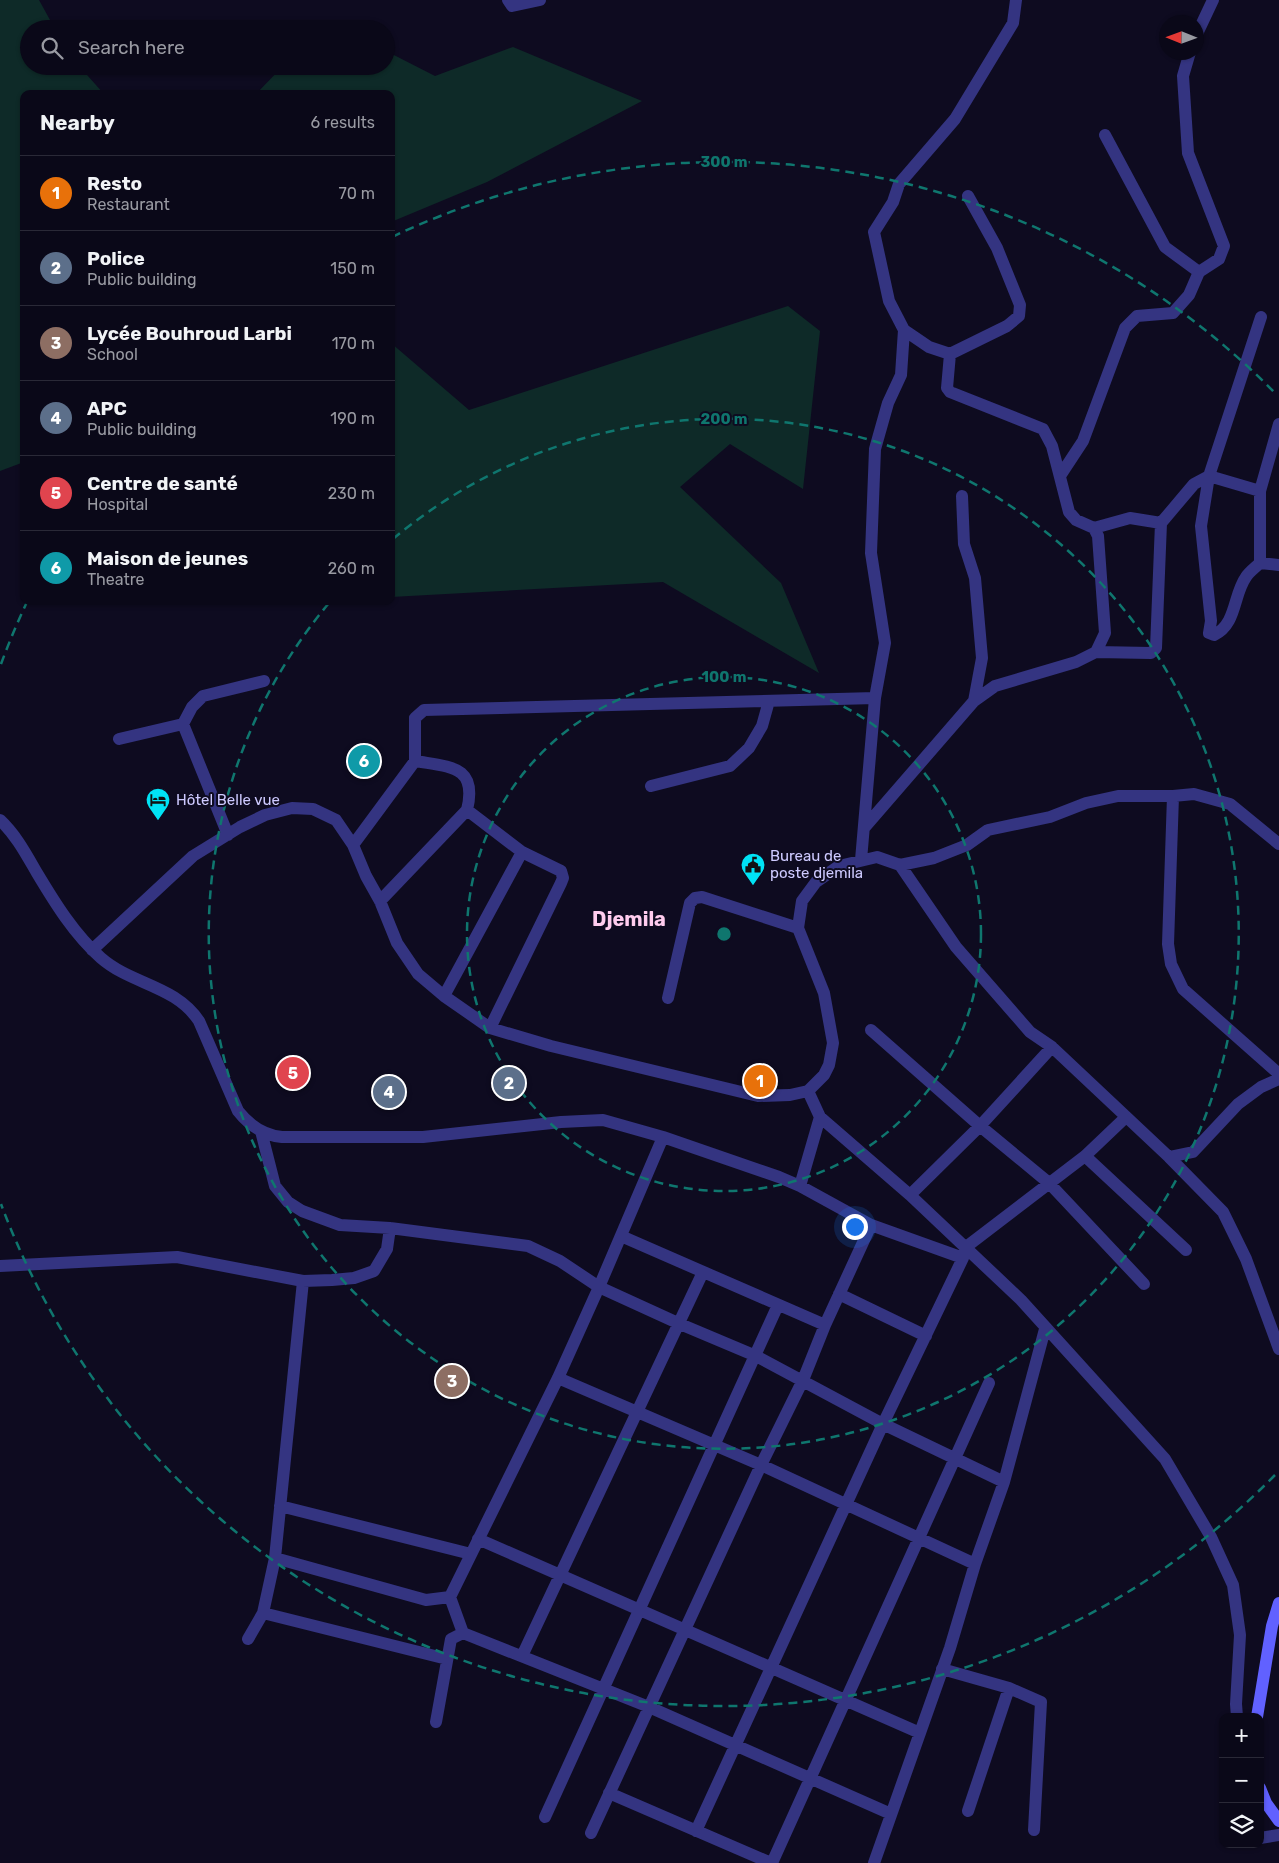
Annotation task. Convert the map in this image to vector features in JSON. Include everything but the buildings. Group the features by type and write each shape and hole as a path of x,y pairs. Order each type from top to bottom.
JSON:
{"main road":[{"path":"1258,1713 1272,1626 1279,1603"},
{"path":"1264,1798 1279,1821"}],"street":[{"path":"508,0 512,6 540,0"},
{"path":"968,196 997,248 1020,305 1019,316 1007,326 950,354 930,347 904,330 889,301 874,232 893,202 899,184 955,119 1013,23 1016,0"},
{"path":"1204,19 1213,0"},
{"path":"1060,476 1083,441 1125,328 1137,316 1173,313 1189,295 1199,272 1219,259 1224,246 1188,153 1183,76 1188,60"},
{"path":"1105,135 1165,247 1199,272"},
{"path":"1261,317 1209,476 1201,526 1211,621 1209,633 1214,635 1222,631 1230,618 1246,577 1260,563 1260,491 1279,424"},
{"path":"861,860 875,698 885,643 871,553 875,449 888,403 901,375 904,330"},
{"path":"950,354 947,388 950,392 1043,429 1052,446 1069,512 1076,520 1094,528 1098,536 1105,633 1096,652"},
{"path":"864,828 974,701 995,686 1076,662 1096,652 1151,652 1156,648 1161,523 1194,484 1209,476 1260,491"},
{"path":"962,496 964,544 975,578 982,658 974,701"},
{"path":"1094,528 1130,518 1161,523"},
{"path":"1260,563 1279,565"},
{"path":"228,835 183,724 192,706 203,696 264,681"},
{"path":"353,845 415,761 415,718 424,710 875,698"},
{"path":"651,786 730,766 749,748 762,726 769,701"},
{"path":"119,739 183,724"},
{"path":"380,901 467,810 471,795 469,783 462,773 444,766 415,761"},
{"path":"92,950 193,856 265,815 292,808 313,808 336,820 353,845 366,876 380,901 397,943 418,974 444,996 490,1028 551,1046 758,1096 790,1095 808,1091 824,1075 829,1065 833,1043 824,993 798,928 802,901 816,882 839,866 876,857 900,865 934,858 967,845 988,830 1050,817 1086,803 1118,796 1194,794 1230,804 1277,839"},
{"path":"1173,796 1168,944 1171,964 1183,989 1279,1074"},
{"path":"467,810 522,852 561,871 563,878 490,1028"},
{"path":"0,820 14,834 60,911 92,950 120,971 173,996 192,1012 199,1021 238,1110 248,1122 261,1131 282,1137 423,1137 561,1122 603,1120 663,1137 800,1186 871,1225 964,1252"},
{"path":"444,996 522,852"},
{"path":"900,865 956,947 1030,1032 1052,1047 1169,1157 1222,1212 1246,1259 1279,1349"},
{"path":"668,998 690,903 695,898 702,897 798,928"},
{"path":"871,1030 980,1126 1049,1183 1144,1284"},
{"path":"910,1195 980,1126 1052,1047"},
{"path":"1169,1157 1193,1152 1238,1104 1261,1088 1279,1079"},
{"path":"808,1091 820,1117 910,1195 964,1252 1021,1300 1045,1329 1165,1459 1212,1537 1233,1585 1240,1635 1237,1713"},
{"path":"800,1186 820,1117"},
{"path":"696,1831 964,1252 1085,1156 1126,1117"},
{"path":"261,1131 275,1186 288,1202 302,1211 340,1225 390,1228 528,1246 560,1261 599,1286 680,1324 756,1356 884,1424 1004,1482"},
{"path":"463,1633 450,1597 558,1378 663,1137"},
{"path":"1085,1156 1186,1250"},
{"path":"591,1833 761,1465 803,1380 825,1325 871,1225"},
{"path":"0,1266 177,1257 303,1281 354,1278 374,1271 387,1249 390,1228"},
{"path":"621,1236 825,1325"},
{"path":"522,1656 703,1272"},
{"path":"248,1639 263,1613 275,1558 303,1281"},
{"path":"839,1294 926,1336"},
{"path":"545,1817 778,1305"},
{"path":"874,1863 942,1669 975,1564 1004,1482 1045,1329"},
{"path":"558,1378 761,1465 975,1564"},
{"path":"609,1793 771,1863 989,1382"},
{"path":"280,1506 471,1554"},
{"path":"478,1539 920,1733"},
{"path":"275,1558 426,1600 450,1597"},
{"path":"263,1613 447,1659"},
{"path":"436,1722 451,1639 463,1633 649,1707 891,1814"},
{"path":"942,1669 1009,1688 1041,1702 1034,1830"},
{"path":"968,1811 1009,1688"},
{"path":"1264,1837 1279,1835"}],"green space":[{"path":"0,0 39,0 50,20 20,20 20,75 87,75 100,90 20,90 20,464 0,471"},
{"path":"513,47 642,101 487,182 395,220 395,90 260,90 274,75 395,75 395,56 435,76"},
{"path":"788,306 820,331 803,489 730,444 680,487 781,583 819,673 663,582 395,597 395,346 469,410"}],"place":[{"name":"Maison de jeunes","path":"364,761"},
{"name":"Hôtel Belle vue","path":"158,821"},
{"name":"Bureau de poste djemila","path":"753,886"},
{"name":"Centre de santé","path":"293,1073"},
{"name":"Resto","path":"760,1081"},
{"name":"Police","path":"509,1083"},
{"name":"APC","path":"389,1092"},
{"name":"Lycée Bouhroud Larbi","path":"452,1381"}],"district":[{"name":"Djemila","path":"629,919"}]}
